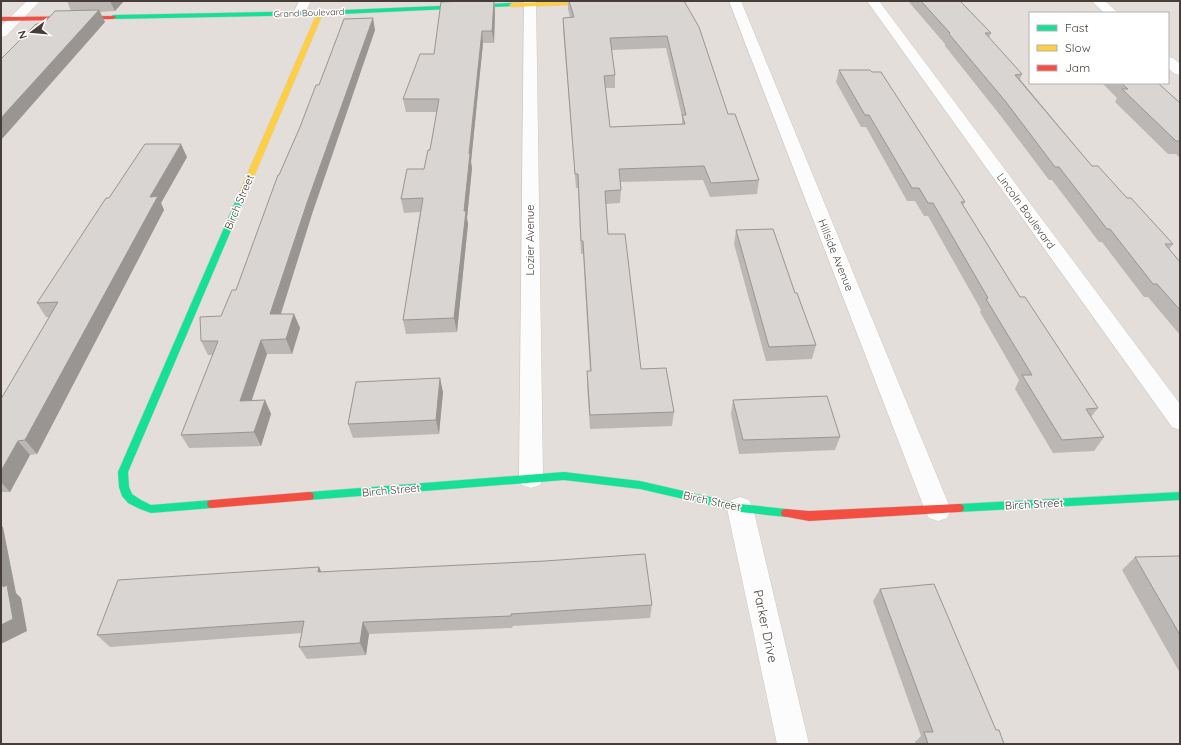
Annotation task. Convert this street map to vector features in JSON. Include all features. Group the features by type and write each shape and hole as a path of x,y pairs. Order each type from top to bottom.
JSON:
{"street":[{"path":"1,32 34,1"},
{"path":"299,14 305,1"},
{"name":"Grand Boulevard","path":"1,19 299,14 530,3 617,1"},
{"name":"Hillside Avenue","path":"735,1 938,510"},
{"name":"Lincoln Boulevard","path":"873,1 1180,421"},
{"path":"1098,1 1111,12"},
{"name":"Lozier Avenue","path":"530,3 531,478"},
{"name":"Birch Street","path":"320,13 123,472 122,490 132,503 152,509 564,476 640,485 740,508 809,516 1180,496"},
{"path":"1169,62 1180,71"},
{"name":"Parker Drive","path":"740,508 793,744"}],"shaded area":[{"path":"1,1 1180,1 1180,744 1,744"}],"building":[{"path":"494,1 492,31 482,31 469,154 464,211 466,211 454,318 403,320 423,198 401,199 407,169 424,169 428,150 430,150 439,99 403,99 420,54 434,54 441,2"},
{"path":"569,1 684,1 699,27 728,114 735,114 759,180 711,183 704,166 619,169 621,190 605,191 608,234 625,234 641,369 666,368 674,412 590,415 587,371 591,371 583,241 581,241 578,174 575,174 563,18 574,17","holes":["667,36 686,115 682,115 685,124 610,127 604,76 615,75 610,38"]},
{"path":"921,1 960,1 991,33 985,33 1022,74 1015,75 1092,166 1098,166 1127,198 1131,198 1173,244 1165,244 1180,262 1180,310 1157,284 1153,284 1110,229 1107,229 1059,167 1055,167 1006,102 949,34 950,33"},
{"path":"99,10 1,118 1,59 36,24 43,24 55,11"},
{"path":"373,18 308,200 270,314 294,314 286,339 261,340 240,401 265,400 254,432 181,435 218,341 201,341 200,317 221,316 232,290 236,290 278,175 300,127 316,85 319,85 344,19"},
{"path":"839,70 870,70 872,72 881,72 965,202 961,202 1020,297 1025,297 1098,408 1086,409 1104,437 1062,440 1022,375 1032,375 986,299 988,298 933,203 928,203 919,188 912,188 869,115 865,115"},
{"path":"1122,84 1159,84 1180,103 1180,141 1176,141 1122,89 1128,89"},
{"path":"145,144 181,144 150,197 158,196 25,440 18,441 1,471 1,399 58,302 37,303 106,198 109,198"},
{"path":"773,229 795,293 797,293 816,345 769,347 736,230"},
{"path":"440,378 436,420 348,424 356,382"},
{"path":"827,396 840,437 743,440 733,400"},
{"path":"645,554 652,605 511,614 511,616 363,622 360,643 299,647 304,621 97,635 118,580 319,567 318,572 545,561"},
{"path":"1135,557 1180,557 1180,635"},
{"path":"1,576 3,587 7,585 13,619 1,625"},
{"path":"934,584 996,730 999,730 1004,744 928,744 924,732 933,732 880,589"}],"traffic: fast":[{"path":"113,17 320,13 512,5"},
{"path":"212,504 151,509 128,497 124,487 123,472 240,200"},
{"path":"309,496 564,476 640,485 740,508 786,513"},
{"path":"959,508 1180,496"}],"traffic: slow":[{"path":"512,5 617,1"},
{"path":"240,200 320,13"}],"traffic: jam":[{"path":"1,19 113,17"},
{"path":"212,504 309,496"},
{"path":"786,513 809,516 959,508"}]}
